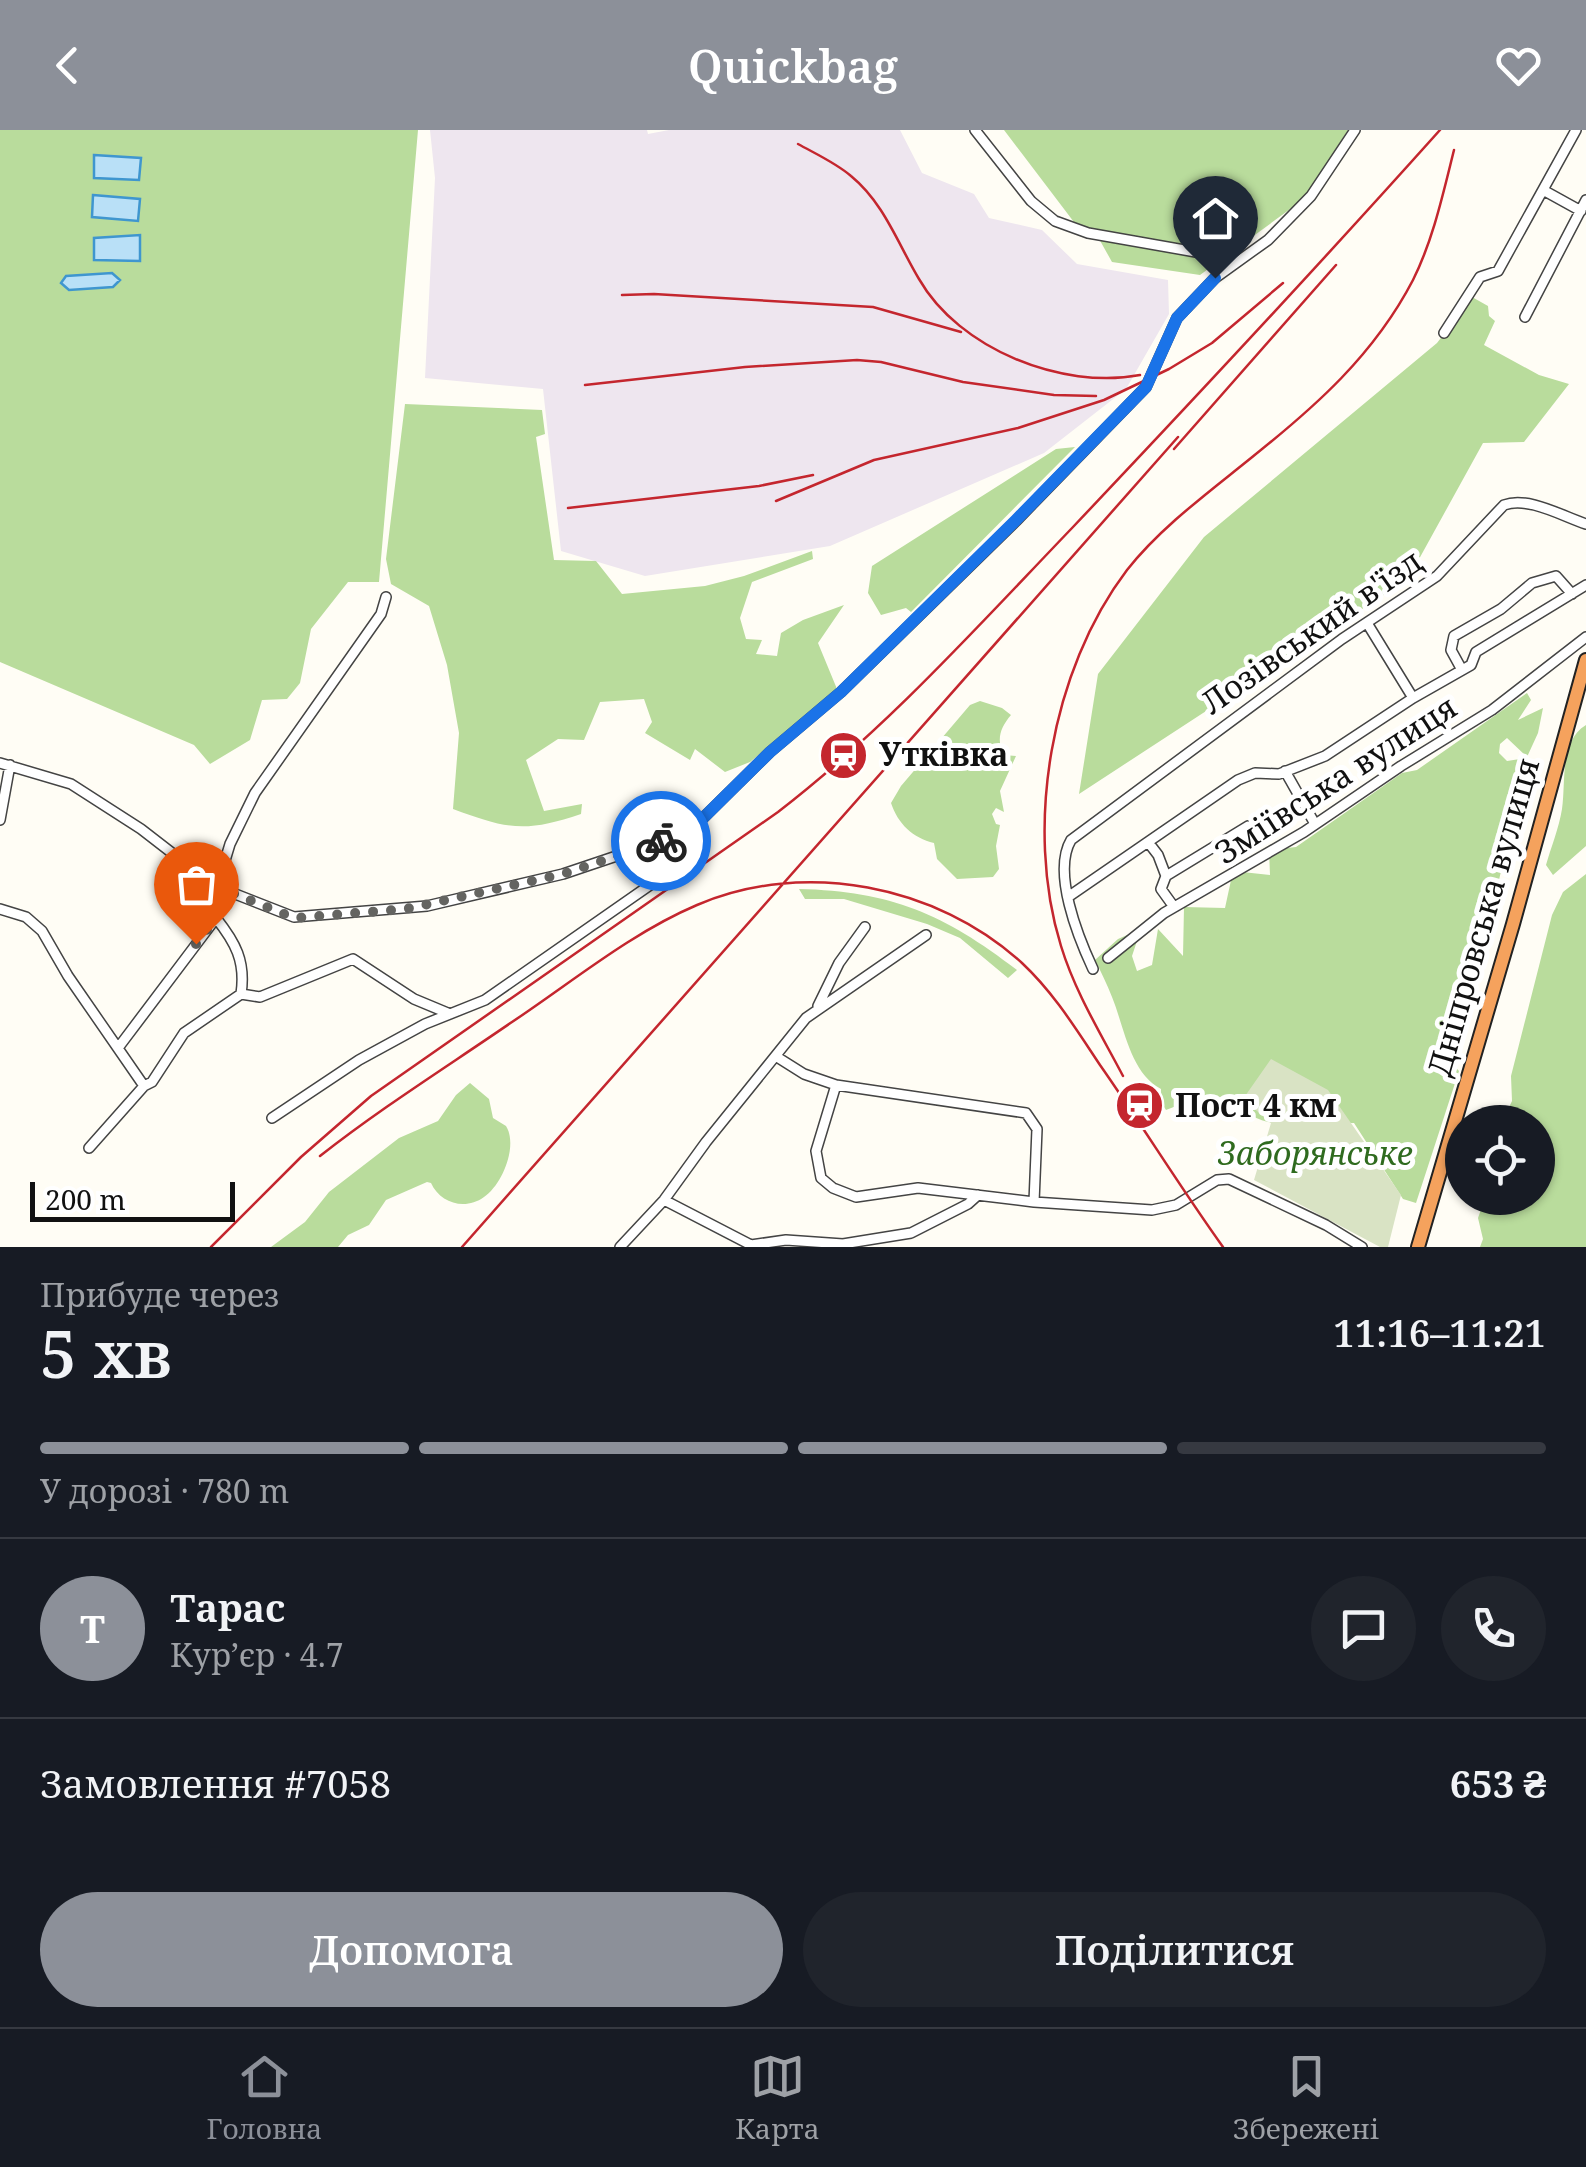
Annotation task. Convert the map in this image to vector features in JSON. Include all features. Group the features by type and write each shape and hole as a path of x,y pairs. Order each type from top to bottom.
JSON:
{"highway":[{"name":"Дніпровська вулиця","path":"1418,1247 1514,924 1586,660"}],"street":[{"path":"975,130 1031,201 1055,221 1088,233 1207,254 1224,271"},
{"path":"0,820 5,764 71,784 141,829 203,878 294,918 406,909 563,874 682,834 841,692 1146,387 1177,318 1224,271 1268,240 1311,196 1354,130"},
{"path":"1444,333 1480,277 1498,271 1576,130 1586,137"},
{"path":"1543,190 1581,211"},
{"path":"1525,317 1586,200"},
{"name":"Лозівський в'їзд","path":"1068,897 1064,852 1070,840 1135,789 1437,576 1504,505 1526,503 1586,524"},
{"path":"1462,670 1450,650 1454,636 1504,607 1532,583 1546,578 1556,576 1572,594"},
{"path":"1094,969 1068,897 1238,780 1255,773 1279,774 1325,756 1472,664 1476,652 1586,585"},
{"path":"118,1048 216,918 225,890 220,877 230,844 255,793 381,614 386,596"},
{"path":"1504,607 1516,628"},
{"path":"1366,623 1413,698"},
{"name":"Зміївська вулиця","path":"1108,958 1174,907 1218,885 1492,710 1586,637"},
{"path":"1284,771 1315,824"},
{"path":"1174,907 1161,889 1166,876 1248,826"},
{"path":"272,1118 359,1060 485,1000 662,876 685,850 682,834"},
{"path":"1148,842 1166,876"},
{"path":"0,909 26,917 42,931 144,1086"},
{"path":"216,918 236,944 243,980 241,994"},
{"path":"620,1247 664,1200 706,1142 817,1008 839,964 865,927"},
{"path":"817,1008 926,934"},
{"path":"89,1148 144,1086 152,1082 184,1033 241,994 260,997 352,959 414,999 450,1014"},
{"path":"777,1057 804,1074 836,1085 1026,1113 1037,1129 1034,1202"},
{"path":"836,1085 816,1151 822,1178 833,1188 856,1197 918,1188 1034,1202 1167,1208 1216,1180 1229,1178 1362,1247"},
{"path":"664,1200 751,1245 786,1240 843,1244 911,1233 968,1204 978,1194"}],"shaded area":[{"path":"430,130 647,130 648,134 669,130 900,130 922,173 974,194 989,218 1042,230 1077,264 1168,280 1169,314 1126,389 1044,453 830,546 645,576 561,551 543,389 425,378 435,178"}],"green space":[{"path":"0,130 418,130 379,582 348,582 311,629 300,683 287,699 262,700 250,740 210,764 194,745 0,662"},
{"path":"1004,130 1348,130 1304,199 1200,275 1112,262 1098,237 1083,234"},
{"path":"1472,297 1488,306 1489,316 1495,321 1484,345 1539,375 1569,384 1524,442 1483,443 1408,579 1079,794 1098,674 1204,537 1437,343"},
{"path":"405,404 542,410 545,434 536,437 554,560 596,561 622,594 705,586 812,551 813,559 752,582 740,618 746,639 762,640 756,654 777,656 781,633 844,605 818,643 837,689 750,762 725,772 695,749 690,760 645,733 652,722 644,699 600,702 584,740 558,739 526,760 544,811 582,804 581,814 545,824 516,826 453,809 459,733 447,665 429,606 391,584 386,559"},
{"path":"1075,447 911,612 906,608 881,615 868,593 872,566 1056,449"},
{"path":"1527,693 1531,700 1518,720 1543,708 1538,733 1527,757 1507,738 1500,744 1499,753 1507,761 1520,759 1526,767 1498,884 1442,1053 1459,1071 1416,1203 1403,1199 1354,1123 1268,1122 1226,1101 1211,1098 1166,1110 1161,1102 1161,1089 1150,1082 1135,1061 1095,960 1118,939 1141,929 1132,956 1137,971 1152,965 1158,929 1183,956 1184,907 1225,908 1233,871 1270,875 1269,850 1296,847 1402,773 1417,770"},
{"path":"980,701 1011,715 1002,729 1000,744 1004,755 1016,756 1000,791 1004,812 996,808 992,814 1000,825 996,846 999,869 993,877 957,879 937,859 934,843 907,829 891,803 970,705"},
{"path":"1586,725 1586,846 1553,875 1546,865 1561,816 1565,763 1571,741"},
{"path":"1586,874 1586,1247 1480,1247 1483,1239 1479,1215 1555,1215 1555,1105 1510,1105 1511,1076 1552,915 1563,892"},
{"path":"799,889 862,895 915,909 965,934 1017,970 1008,978 960,938 927,924 844,899 805,899"},
{"name":"Заборянське","path":"1271,1059 1328,1090 1401,1195 1388,1247 1380,1247 1254,1180 1271,1123 1243,1099"},
{"path":"470,1083 489,1099 493,1118 506,1126 509,1134 507,1164 484,1197 469,1204 454,1203 440,1196 427,1182 386,1200 369,1225 348,1235 338,1247 271,1247 305,1222 329,1192 399,1138 438,1121"}],"water":[{"path":"94,155 141,158 139,180 94,178"},
{"path":"93,195 140,199 138,221 92,217"},
{"path":"140,235 140,261 94,260 94,238"},
{"path":"112,273 120,280 113,287 69,290 61,283 66,276"}],"railway":[{"path":"211,1247 301,1157 371,1096 778,812 857,746 1073,527 1440,130"},
{"path":"798,144 839,167 863,187 919,279 959,326 1015,359 1046,370 1110,378 1140,375"},
{"path":"1123,1076 1067,963 1050,900 1045,851 1046,801 1052,751 1079,654 1101,610 1140,554 1320,399 1380,332 1420,265 1454,150"},
{"path":"1174,449 1336,265"},
{"path":"776,501 874,460 1018,428 1104,400 1212,343 1283,283"},
{"path":"622,295 873,307 961,332"},
{"path":"585,385 745,367 857,360 963,382 1054,395 1096,396"},
{"path":"462,1247 1178,437"},
{"path":"568,508 759,486 813,475"},
{"path":"320,1156 649,929 697,905 738,891 824,883 910,898 988,936 1022,963 1064,1012 1223,1247"}],"way so far":[{"path":"196,944 216,918 225,890 294,918 406,909 563,874 661,841"}],"place":[{"name":"Уткiвка","path":"844,755"},
{"name":"Пост 4 км","path":"1140,1106"}],"route":[{"path":"661,841 693,828 770,752 841,692 1016,520 1146,387 1177,318 1215,278"}]}
